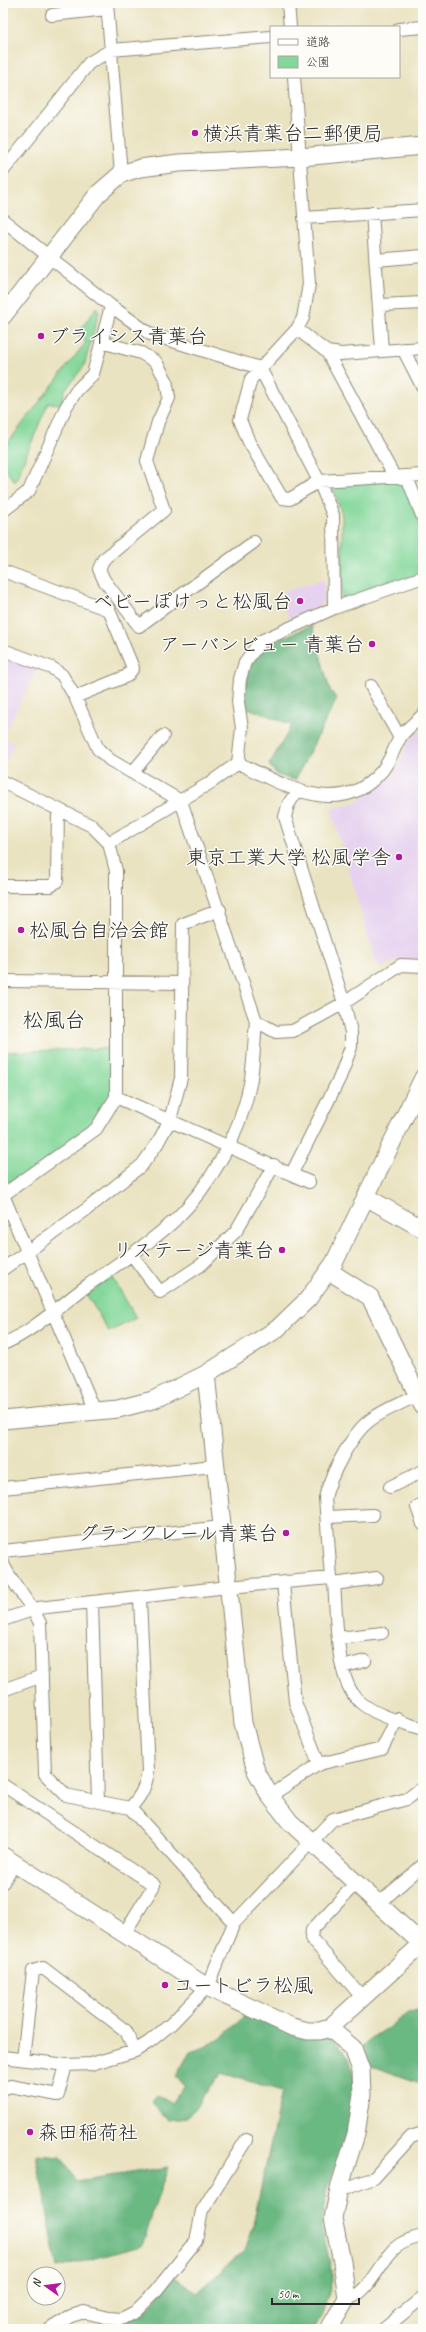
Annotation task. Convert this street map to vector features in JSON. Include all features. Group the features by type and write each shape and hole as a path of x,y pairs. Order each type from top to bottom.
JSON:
{"street":[{"path":"288,3 290,26"},
{"path":"60,11 107,6 121,174"},
{"path":"400,28 423,27"},
{"path":"3,171 89,62 111,50 270,37"},
{"path":"294,78 309,284 303,318 297,329 260,368 252,379 240,420 249,442 282,498 290,499 319,481 423,474"},
{"path":"3,316 98,194 121,174 140,168 179,163 301,157 423,146"},
{"path":"304,218 423,210"},
{"path":"372,213 380,306 382,350"},
{"path":"3,220 111,306 150,334 260,368 319,481 333,515 334,608"},
{"path":"376,260 423,256"},
{"path":"380,306 423,303"},
{"path":"3,511 29,491 66,408 77,390 92,374 111,306"},
{"path":"297,329 327,352 394,476 408,480 423,518"},
{"path":"101,342 141,353 156,362 166,380 169,398 158,422 147,461 164,510 103,560 99,569 104,580 139,626 254,542"},
{"path":"327,352 341,354 423,348"},
{"path":"403,349 423,388"},
{"path":"3,571 109,610 133,668 126,676 75,697"},
{"path":"109,844 181,801 238,762 242,728 238,702 245,662 261,641 334,608 423,577"},
{"path":"3,650 52,668 62,675 75,697 98,749 110,760 181,801 220,910 256,1021 250,1086 242,1112 228,1145 209,1182 176,1220 132,1255 52,1313 3,1344"},
{"path":"371,686 400,738"},
{"path":"238,762 297,791 323,797 359,790 380,774 396,749 400,738 423,715"},
{"path":"132,773 163,736"},
{"path":"3,782 92,826 109,844 116,871 116,1097 96,1130 3,1195 95,1412"},
{"path":"292,1173 340,1077 351,1047 351,1032 344,1003 285,817 288,805 297,791"},
{"path":"3,886 51,886 57,881 58,810"},
{"path":"3,1269 27,1253 142,1165 157,1144 170,1120 181,1078 183,924 220,910"},
{"path":"256,1021 276,1032 294,1030 305,1026 344,1003 401,965 423,966"},
{"path":"3,981 182,983"},
{"path":"3,1420 118,1409 153,1400 206,1374 277,1329 308,1299 329,1271 423,1078"},
{"path":"116,1097 274,1165 309,1182"},
{"path":"132,1255 160,1292 201,1265 236,1231 274,1165"},
{"path":"366,1197 423,1229"},
{"path":"329,1271 370,1297 420,1400 368,1421 355,1437 328,1486 325,1498 342,1668 348,1687 359,1701 373,1710 423,1729"},
{"path":"3,1882 9,1860 207,1987 292,2027 308,2031 320,2031 329,2028 423,1944 355,1884 290,1822 270,1796 256,1771 243,1723 222,1526 214,1466 206,1374"},
{"path":"3,1488 214,1466"},
{"path":"390,1487 423,1471"},
{"path":"423,1504 417,1507 423,1524"},
{"path":"327,1517 373,1515"},
{"path":"3,1550 222,1526"},
{"path":"3,1564 10,1578 34,1610 40,1623 45,1774 66,1795 130,1808 234,1923"},
{"path":"3,1620 34,1610 140,1599 228,1587 377,1578"},
{"path":"284,1583 295,1702 318,1764"},
{"path":"130,1808 140,1798 147,1784 148,1771 140,1599"},
{"path":"92,1603 98,1801"},
{"path":"339,1638 382,1633"},
{"path":"342,1668 365,1661"},
{"path":"3,1690 42,1676"},
{"path":"270,1796 318,1764 382,1749 397,1719"},
{"path":"3,1786 154,1885 124,1934"},
{"path":"3,2057 66,2065 91,2064 135,2051 171,2024 207,1987 234,1923 310,1842 334,1819 407,1799 423,1787"},
{"path":"378,1905 423,1865"},
{"path":"355,1884 312,1930 311,1938 362,1997"},
{"path":"23,2060 33,1971 43,1968 126,2031 135,2051"},
{"path":"329,2028 353,2048 361,2070 362,2096 360,2121 340,2185 333,2218 342,2262 347,2298 329,2329"},
{"path":"3,2089 10,2086 58,2095 66,2065"},
{"path":"340,2185 347,2188 374,2178 411,2137 423,2133"},
{"path":"50,2329 71,2316 84,2312 109,2318 121,2319 135,2312 155,2292 196,2241 202,2211 246,2140"},
{"path":"347,2298 359,2294 394,2248 406,2241 423,2236"},
{"path":"384,2329 423,2297"}],"shaded area":[{"path":"324,579 324,600 318,607 288,618 280,593"},
{"path":"9,657 37,669 3,736 3,659"},
{"path":"423,727 423,950 418,959 393,961 380,969 376,964 331,809 356,802 395,775 408,742"},
{"path":"3,737 14,743 3,767"}],"green space":[{"path":"97,307 99,312 84,366 65,390 61,404 48,403 15,482 6,470 3,473 3,449 86,342 77,334"},
{"path":"408,480 423,518 423,576 342,601 342,515 331,481"},
{"path":"312,626 330,690 337,699 295,780 277,775 269,765 292,725 245,707 247,684 249,670 259,654 275,642"},
{"path":"114,1048 116,1097 96,1129 3,1195 3,1052"},
{"path":"112,1276 136,1318 109,1332 87,1295"},
{"path":"423,2008 423,2084 369,2065 359,2048 408,2013"},
{"path":"246,2014 327,2034 343,2049 350,2060 355,2083 352,2120 330,2181 321,2220 333,2280 322,2315 314,2329 107,2329 101,2325 102,2320 124,2323 146,2311 174,2276 196,2293 244,2251 253,2225 282,2091 221,2073 187,2118 168,2120 151,2100 157,2094 171,2104 185,2086 176,2076 190,2052 207,2046 221,2038"},
{"path":"36,2155 61,2157 77,2181 168,2167 142,2246 66,2266 58,2266"}],"place":[{"name":"横浜青葉台二郵便局","path":"195,133"},
{"name":"ブライシス青葉台","path":"41,336"},
{"name":"ベビーぽけっと松風台","path":"300,601"},
{"name":"アーバンビュー 青葉台","path":"372,644"},
{"name":"東京工業大学 松風学舎","path":"399,857"},
{"name":"松風台自治会館","path":"21,930"},
{"name":"リステージ青葉台","path":"282,1250"},
{"name":"グランクレール青葉台","path":"286,1533"},
{"name":"コートビラ松風","path":"165,1985"},
{"name":"森田稲荷社","path":"30,2132"}],"district":[{"name":"松風台","path":"54,1020"}]}
